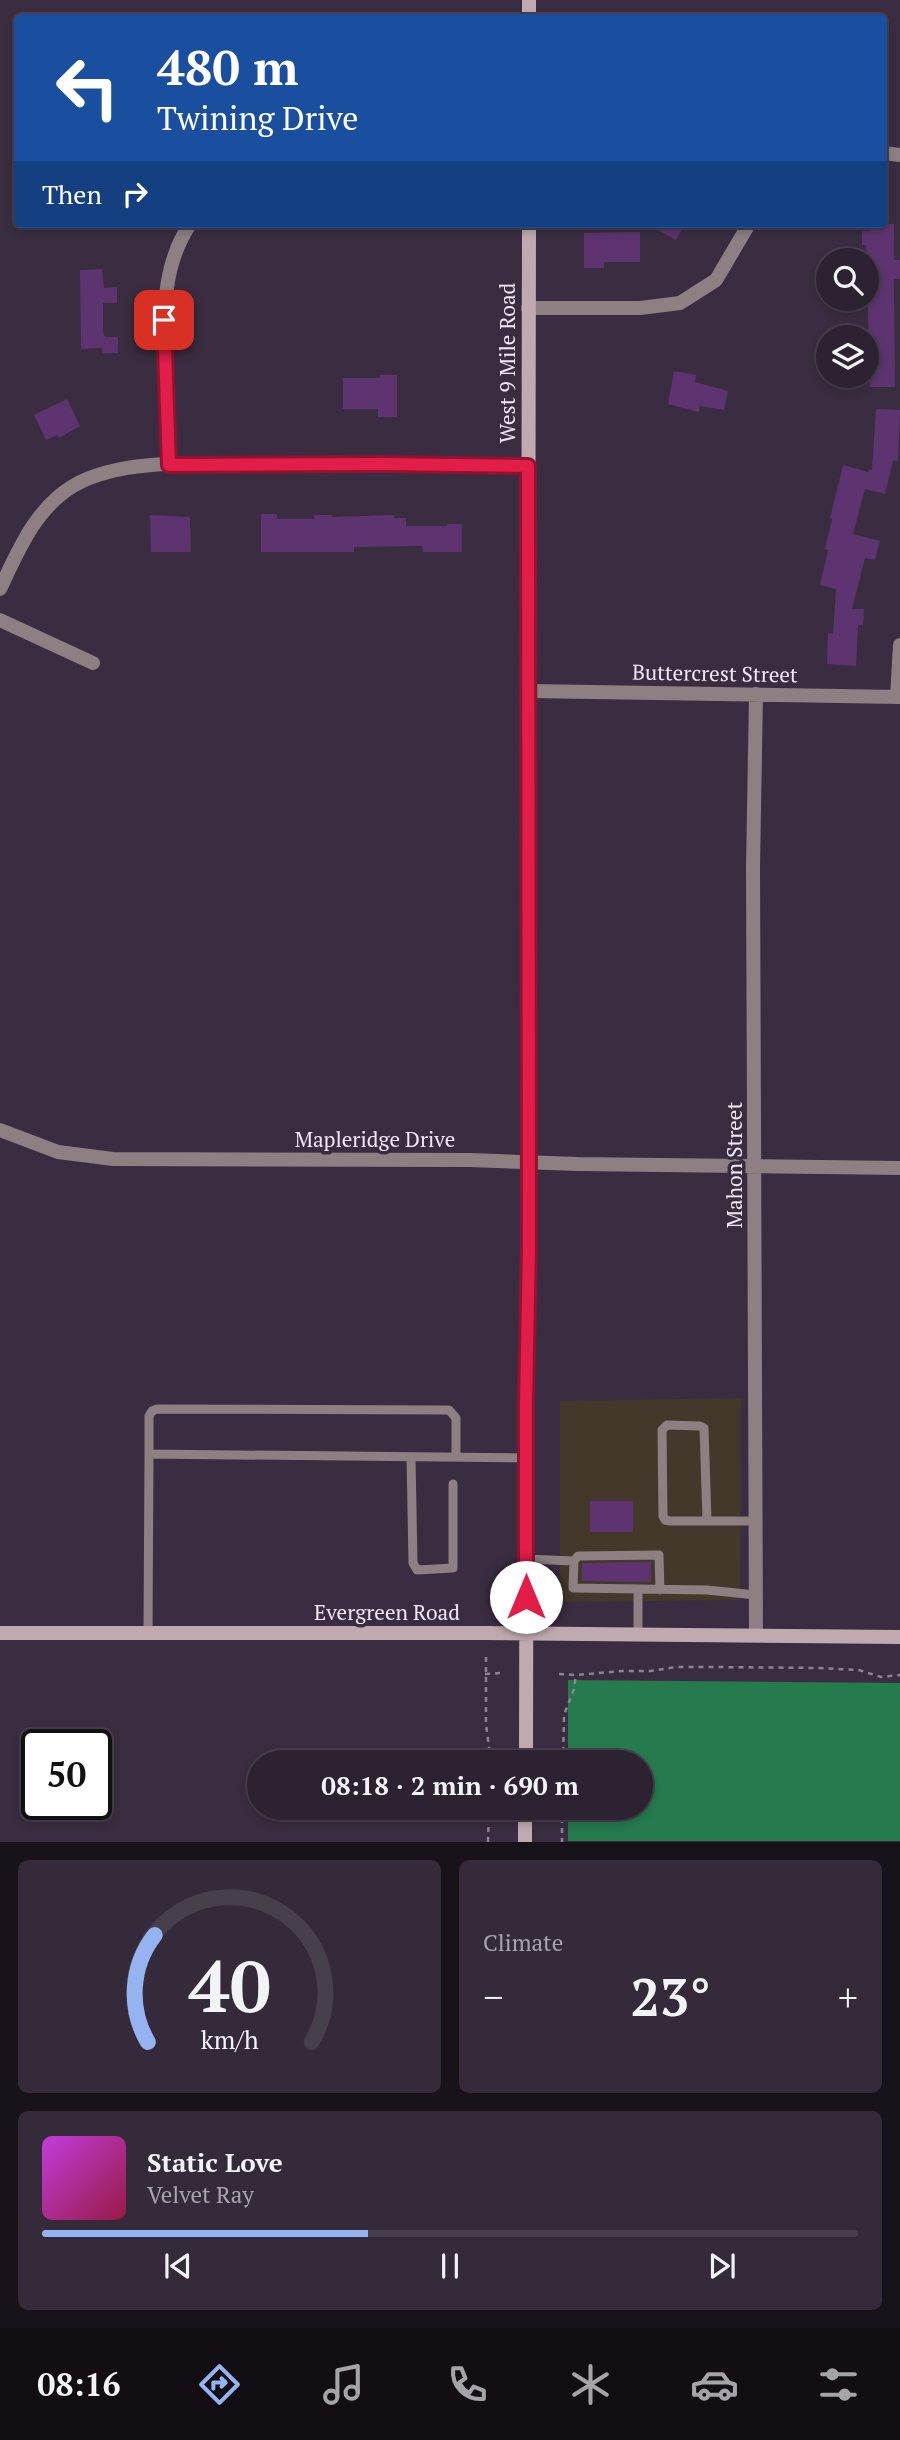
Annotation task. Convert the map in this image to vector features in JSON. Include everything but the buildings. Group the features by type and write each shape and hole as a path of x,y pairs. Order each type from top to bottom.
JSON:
{"main road":[{"name":"West 9 Mile Road","path":"526,1750 529,228"},
{"name":"Evergreen Road","path":"0,1633 900,1637"},
{"path":"525,1820 525,1842"}],"street":[{"path":"169,465 165,295 176,247 188,228"},
{"path":"528,308 640,308 680,303 716,280 747,228"},
{"path":"0,589 29,531 42,512 60,495 84,480 109,470 169,465 528,466"},
{"path":"0,620 93,663"},
{"path":"899,697 900,645"},
{"name":"Buttercrest Street","path":"529,691 899,697"},
{"name":"Mahon Street","path":"755,1635 753,868 756,694"},
{"name":"Mapleridge Drive","path":"0,1130 58,1152 113,1159 470,1160 900,1168"}],"lane":[{"path":"148,1633 149,1416 152,1410 449,1410 456,1418 456,1456"},
{"path":"707,1521 704,1429 700,1426 667,1425 662,1430 663,1516 670,1521 707,1521 755,1521"},
{"path":"149,1454 526,1458"},
{"path":"411,1457 413,1563 417,1570 453,1568 453,1484"},
{"path":"660,1590 659,1555 579,1556 574,1561 573,1588 660,1590 707,1590 756,1595"},
{"path":"526,1559 574,1561"},
{"path":"638,1589 638,1634"}],"path":[{"path":"485,1657 486,1725 489,1750"},
{"path":"559,1674 713,1667 820,1668 859,1670 881,1677 900,1675"},
{"path":"485,1674 502,1673"},
{"path":"563,1750 564,1715 574,1689 576,1675"},
{"path":"488,1842 489,1820"},
{"path":"562,1820 562,1842"}],"shaded area":[{"path":"741,1398 740,1600 560,1600 560,1401"}],"green space":[{"path":"568,1680 900,1683 900,1841 568,1841 568,1820 653,1820 653,1750 568,1750"}],"route":[{"path":"164,320 169,465 528,466 529,1247 526,1597"}]}
